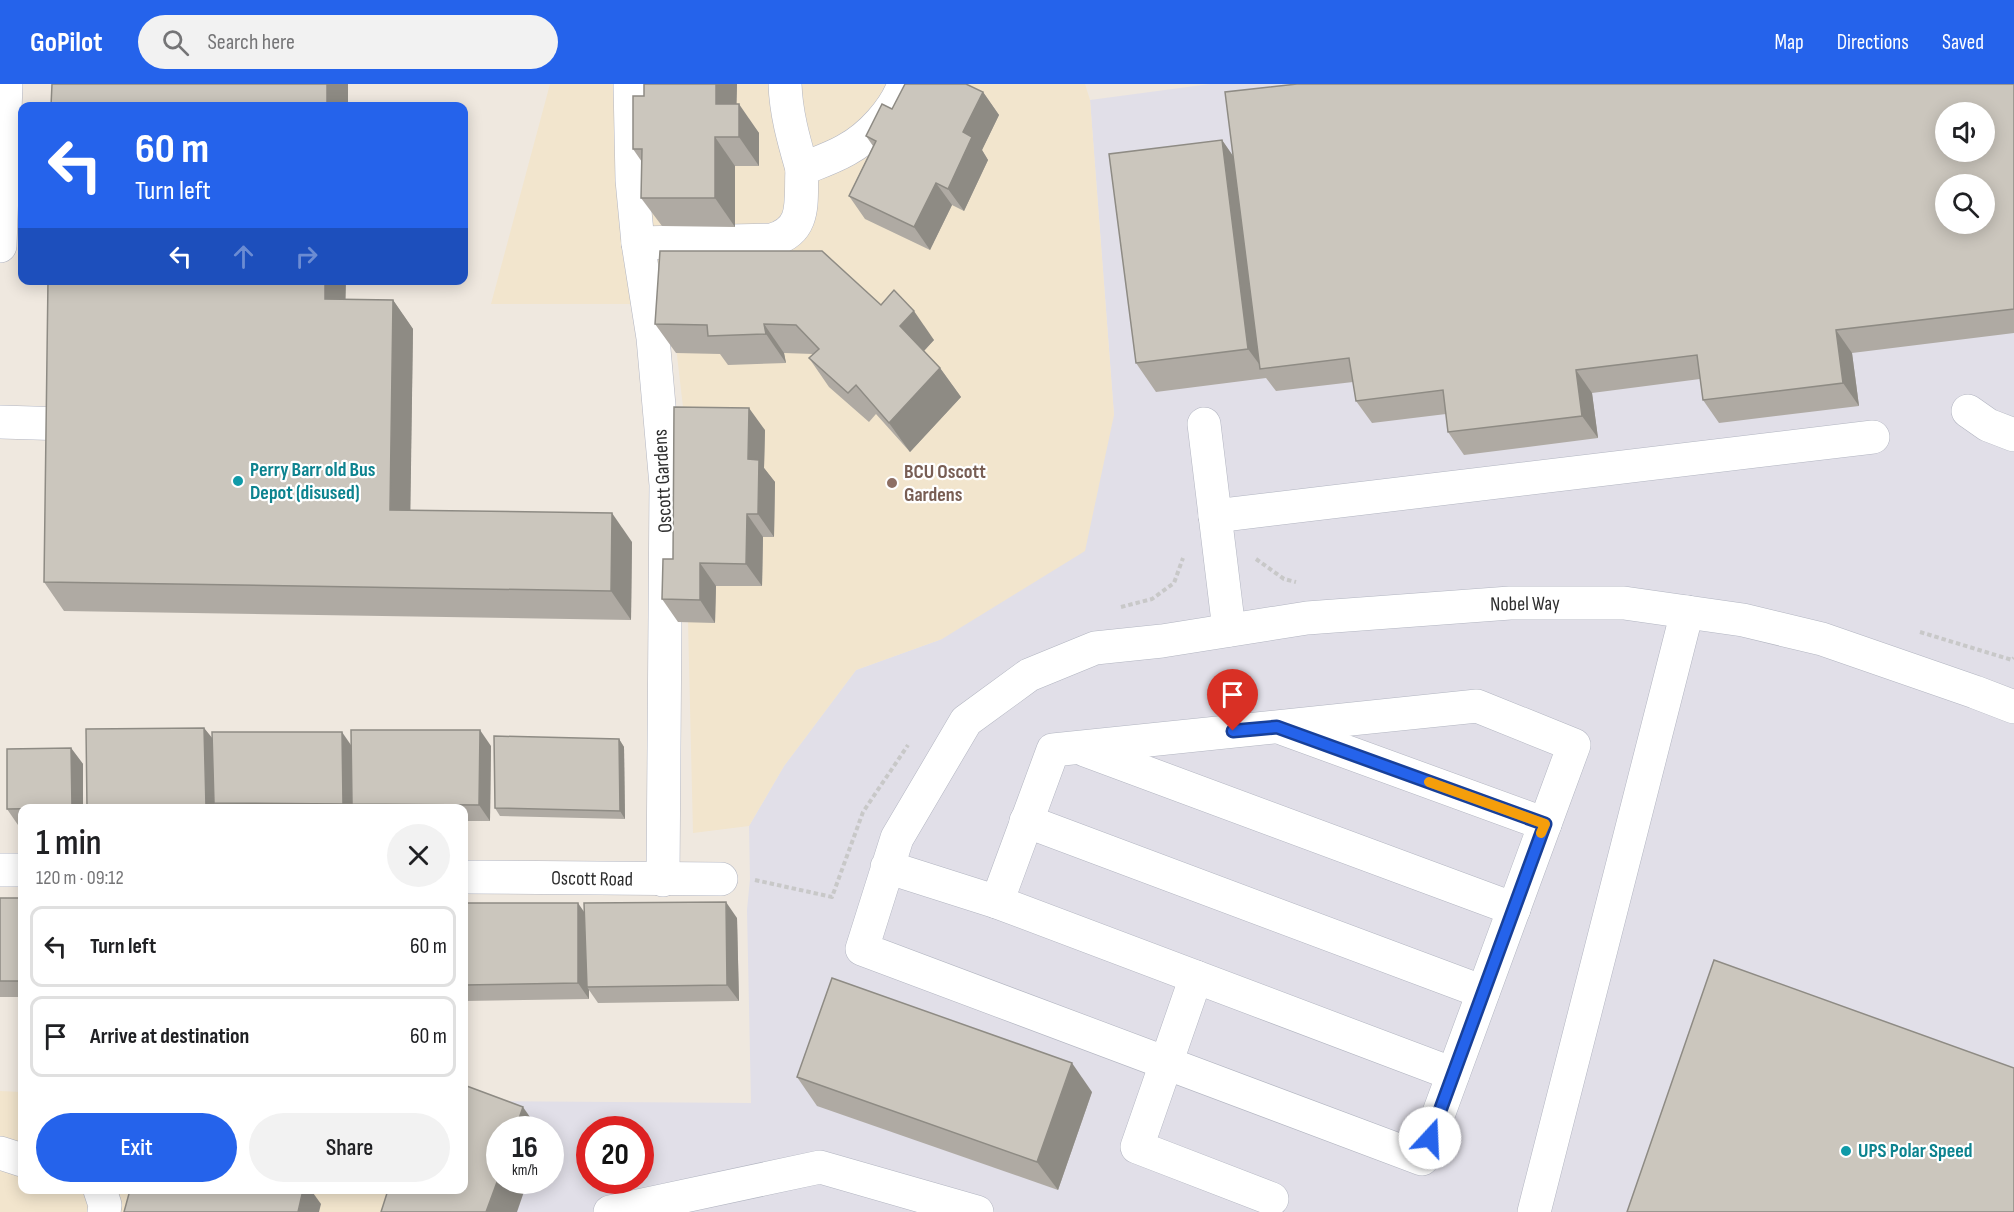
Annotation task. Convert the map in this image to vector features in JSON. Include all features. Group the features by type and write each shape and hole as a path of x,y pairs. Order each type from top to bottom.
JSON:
{"street":[{"path":"0,246 6,84"},
{"name":"Oscott Gardens","path":"630,84 632,180 638,243 653,338 666,485 663,880"},
{"path":"638,243 772,240 783,237 792,230 798,221 802,169 793,139 785,84"},
{"path":"802,169 847,150 870,133 890,109 904,84"},
{"path":"1968,411 1988,425 2014,435"},
{"path":"0,422 67,424"},
{"path":"1204,424 1229,630"},
{"path":"1215,516 1873,437"},
{"name":"Nobel Way","path":"1166,1063 862,949 897,838 966,721 1029,675 1095,648 1162,641 1307,618 1510,603 1624,603 1743,620 1822,639 2014,707"},
{"path":"1534,1212 1687,612"},
{"path":"997,902 1053,750 1477,706 1574,745 1422,1159 1166,1063"},
{"path":"1277,727 1545,824"},
{"path":"1077,747 1514,909"},
{"path":"1026,821 1483,992"},
{"path":"887,867 997,902 1453,1074"},
{"path":"0,870 18,870"},
{"name":"Oscott Road","path":"468,877 721,879"},
{"path":"1196,977 1137,1147 1272,1199"},
{"path":"0,1153 18,1159"},
{"path":"610,1212 820,1167 977,1212"},
{"path":"101,1194 105,1204 104,1212"}],"shaded area":[{"name":"BCU Oscott Gardens","path":"550,84 1085,84 1090,100 1114,415 1085,551 942,639 856,670 784,766 749,826 693,833 683,407 671,304 491,304"},
{"path":"1210,84 2014,84 2014,1212 408,1212 454,1194 468,1194 468,1101 751,1103 747,910 750,879 749,826 784,766 856,670 942,639 1114,415 1090,100"},
{"path":"0,1091 18,1092 18,1194 415,1194 408,1212 0,1212"}],"building":[{"path":"52,84 327,84 327,102 51,102"},
{"path":"644,84 716,84 716,104 739,104 739,137 715,137 715,198 641,198 642,149 633,149 633,96 644,96"},
{"path":"905,84 966,84 983,92 963,132 972,137 948,189 936,183 914,227 849,196 876,141 866,136 882,104 892,109"},
{"path":"1297,84 2014,84 2014,309 1836,330 1843,383 1703,400 1697,355 1576,370 1582,416 1448,432 1443,390 1356,401 1349,358 1260,369 1225,92"},
{"path":"1222,140 1248,349 1136,363 1109,154"},
{"path":"660,251 822,251 881,305 894,290 914,311 900,326 940,368 889,423 856,385 848,393 809,358 819,349 796,325 764,324 766,334 708,336 707,325 655,324"},
{"name":"Perry Barr old Bus Depot (disused)","path":"48,285 325,285 325,299 393,300 390,510 612,513 611,591 44,582"},
{"path":"674,407 749,408 748,459 759,460 758,514 747,514 746,564 700,563 700,600 662,599 663,559 673,559"},
{"path":"204,728 206,804 87,804 86,729"},
{"path":"351,730 480,730 479,805 352,804"},
{"path":"212,732 342,732 343,804 214,803"},
{"path":"494,736 619,739 620,811 495,808"},
{"path":"71,748 72,804 18,804 18,809 7,809 7,749"},
{"path":"0,898 18,898 18,981 0,981"},
{"path":"726,902 727,985 587,987 584,903"},
{"path":"468,903 578,903 578,983 468,985"},
{"name":"UPS Polar Speed","path":"1714,960 2014,1068 2014,1212 1627,1212"},
{"path":"832,978 1072,1063 1037,1162 797,1077"},
{"path":"468,1086 523,1107 520,1116 486,1116 486,1194 493,1194 486,1212 381,1212 387,1194 468,1194"},
{"path":"129,1194 302,1194 298,1212 124,1212"}],"slow traffic":[{"path":"1429,782 1545,824 1541,833"}],"place":[{"name":"Perry Barr old Bus Depot (disused)","path":"238,481"},
{"name":"BCU Oscott Gardens","path":"892,483"},
{"name":"UPS Polar Speed","path":"1846,1151"}],"route":[{"path":"1233,731 1277,727 1545,824 1430,1138"}]}
